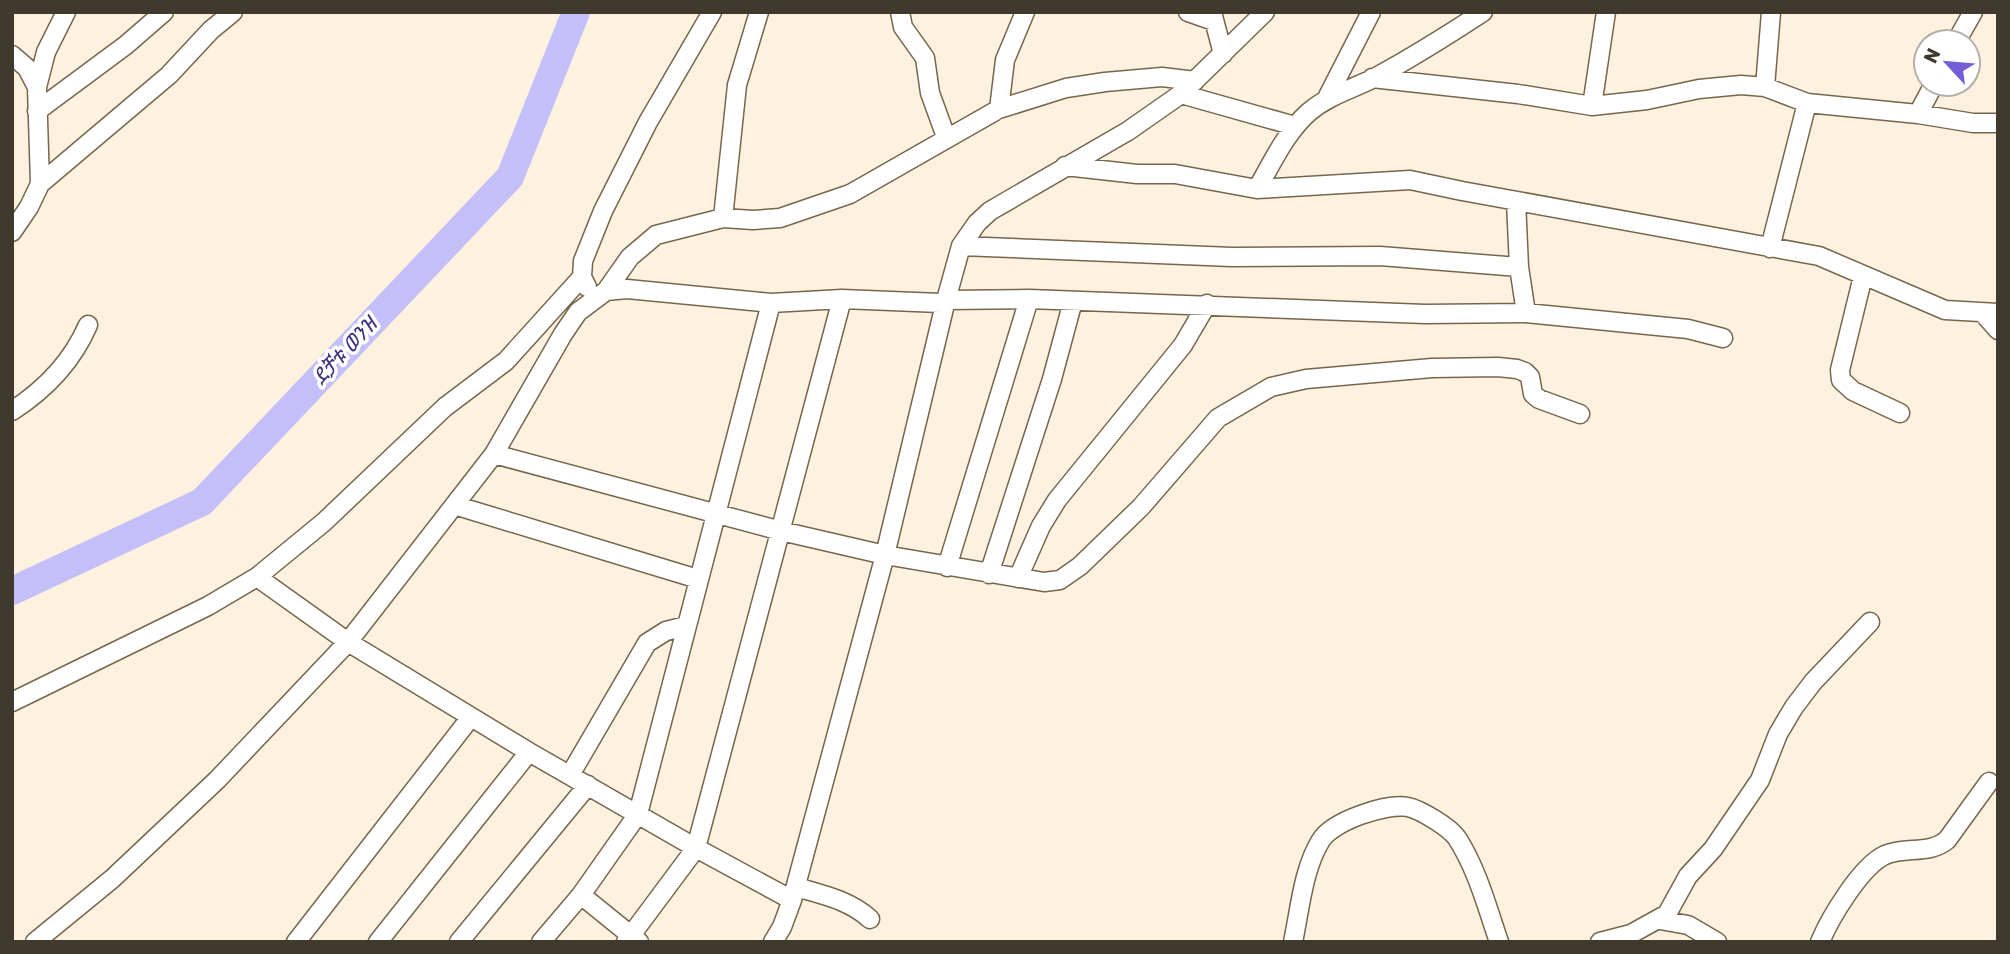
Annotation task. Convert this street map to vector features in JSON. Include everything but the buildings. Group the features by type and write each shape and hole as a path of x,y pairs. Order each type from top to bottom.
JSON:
{"street":[{"path":"40,184 37,88 46,52 66,12"},
{"path":"37,111 164,12"},
{"path":"12,232 40,184 169,75 211,30 233,12"},
{"path":"12,702 208,606 257,577 324,522 445,407 506,361 582,277 583,261 603,211 648,122 712,12"},
{"path":"723,218 737,85 759,12"},
{"path":"900,12 903,27 925,58 930,93 946,138"},
{"path":"999,109 1005,60 1025,12"},
{"path":"1188,12 1213,17 1223,54"},
{"path":"773,942 782,927 794,894 885,555 961,246 977,223 990,211 1128,131 1181,94 1265,12"},
{"path":"1327,99 1371,12"},
{"path":"1257,189 1296,126 1308,113 1327,99 1372,79 1433,45 1483,12"},
{"path":"1592,106 1606,12"},
{"path":"1765,87 1771,12"},
{"path":"1964,28 1973,12"},
{"path":"12,55 27,68 37,88"},
{"path":"35,942 112,879 217,780 348,642 494,454 578,312 600,295 630,257 646,242 656,235 723,218 780,218 850,194 999,109 1066,88 1161,77 1195,81"},
{"path":"1372,79 1518,94 1592,106 1741,85 1765,87 1807,103 1918,114 1973,123 1998,123"},
{"path":"1181,94 1296,126"},
{"path":"1918,114 1927,98"},
{"path":"1770,248 1807,103"},
{"path":"1065,166 1137,174 1175,174 1257,189 1410,180 1819,256 1945,310 1991,313 1998,330"},
{"path":"1516,201 1519,267 1526,313"},
{"path":"961,246 1232,257 1380,256 1519,267"},
{"path":"1863,275 1840,370 1841,380 1853,391 1899,413"},
{"path":"582,277 600,295"},
{"path":"600,295 627,289 771,303 842,299 940,303 946,300 1029,299 1425,314 1526,313 1688,329 1723,338"},
{"path":"581,895 632,940 696,848 842,299"},
{"path":"947,567 1029,299"},
{"path":"989,574 1052,379 1073,301"},
{"path":"541,942 581,895 638,814 771,303"},
{"path":"1018,578 1041,526 1057,500 1184,345 1207,304"},
{"path":"12,411 58,374 80,344 88,325"},
{"path":"494,454 781,531 885,555 1044,582 1060,580 1070,575 1141,507 1218,418 1271,387 1306,379 1432,368 1498,367 1525,372 1530,377 1533,394 1539,400 1580,414"},
{"path":"454,505 698,579"},
{"path":"257,577 348,642 529,752 696,848 794,894 840,899 860,909 870,919"},
{"path":"1676,914 1688,876 1713,849 1760,780 1778,734 1794,706 1870,622"},
{"path":"570,775 647,643 666,631 686,626"},
{"path":"296,942 471,717"},
{"path":"378,942 529,752"},
{"path":"1820,942 1839,904 1874,863 1893,853 1939,847 1989,782"},
{"path":"459,942 588,785"},
{"path":"1293,942 1310,863 1328,831 1337,824 1385,808 1408,807 1456,836 1469,859 1499,942"},
{"path":"1600,942 1631,933 1676,914"},
{"path":"1676,914 1717,942"}],"waterway":[{"name":"ደቻቱ ወንዝ","path":"12,591 202,502 510,177 576,12"}]}
